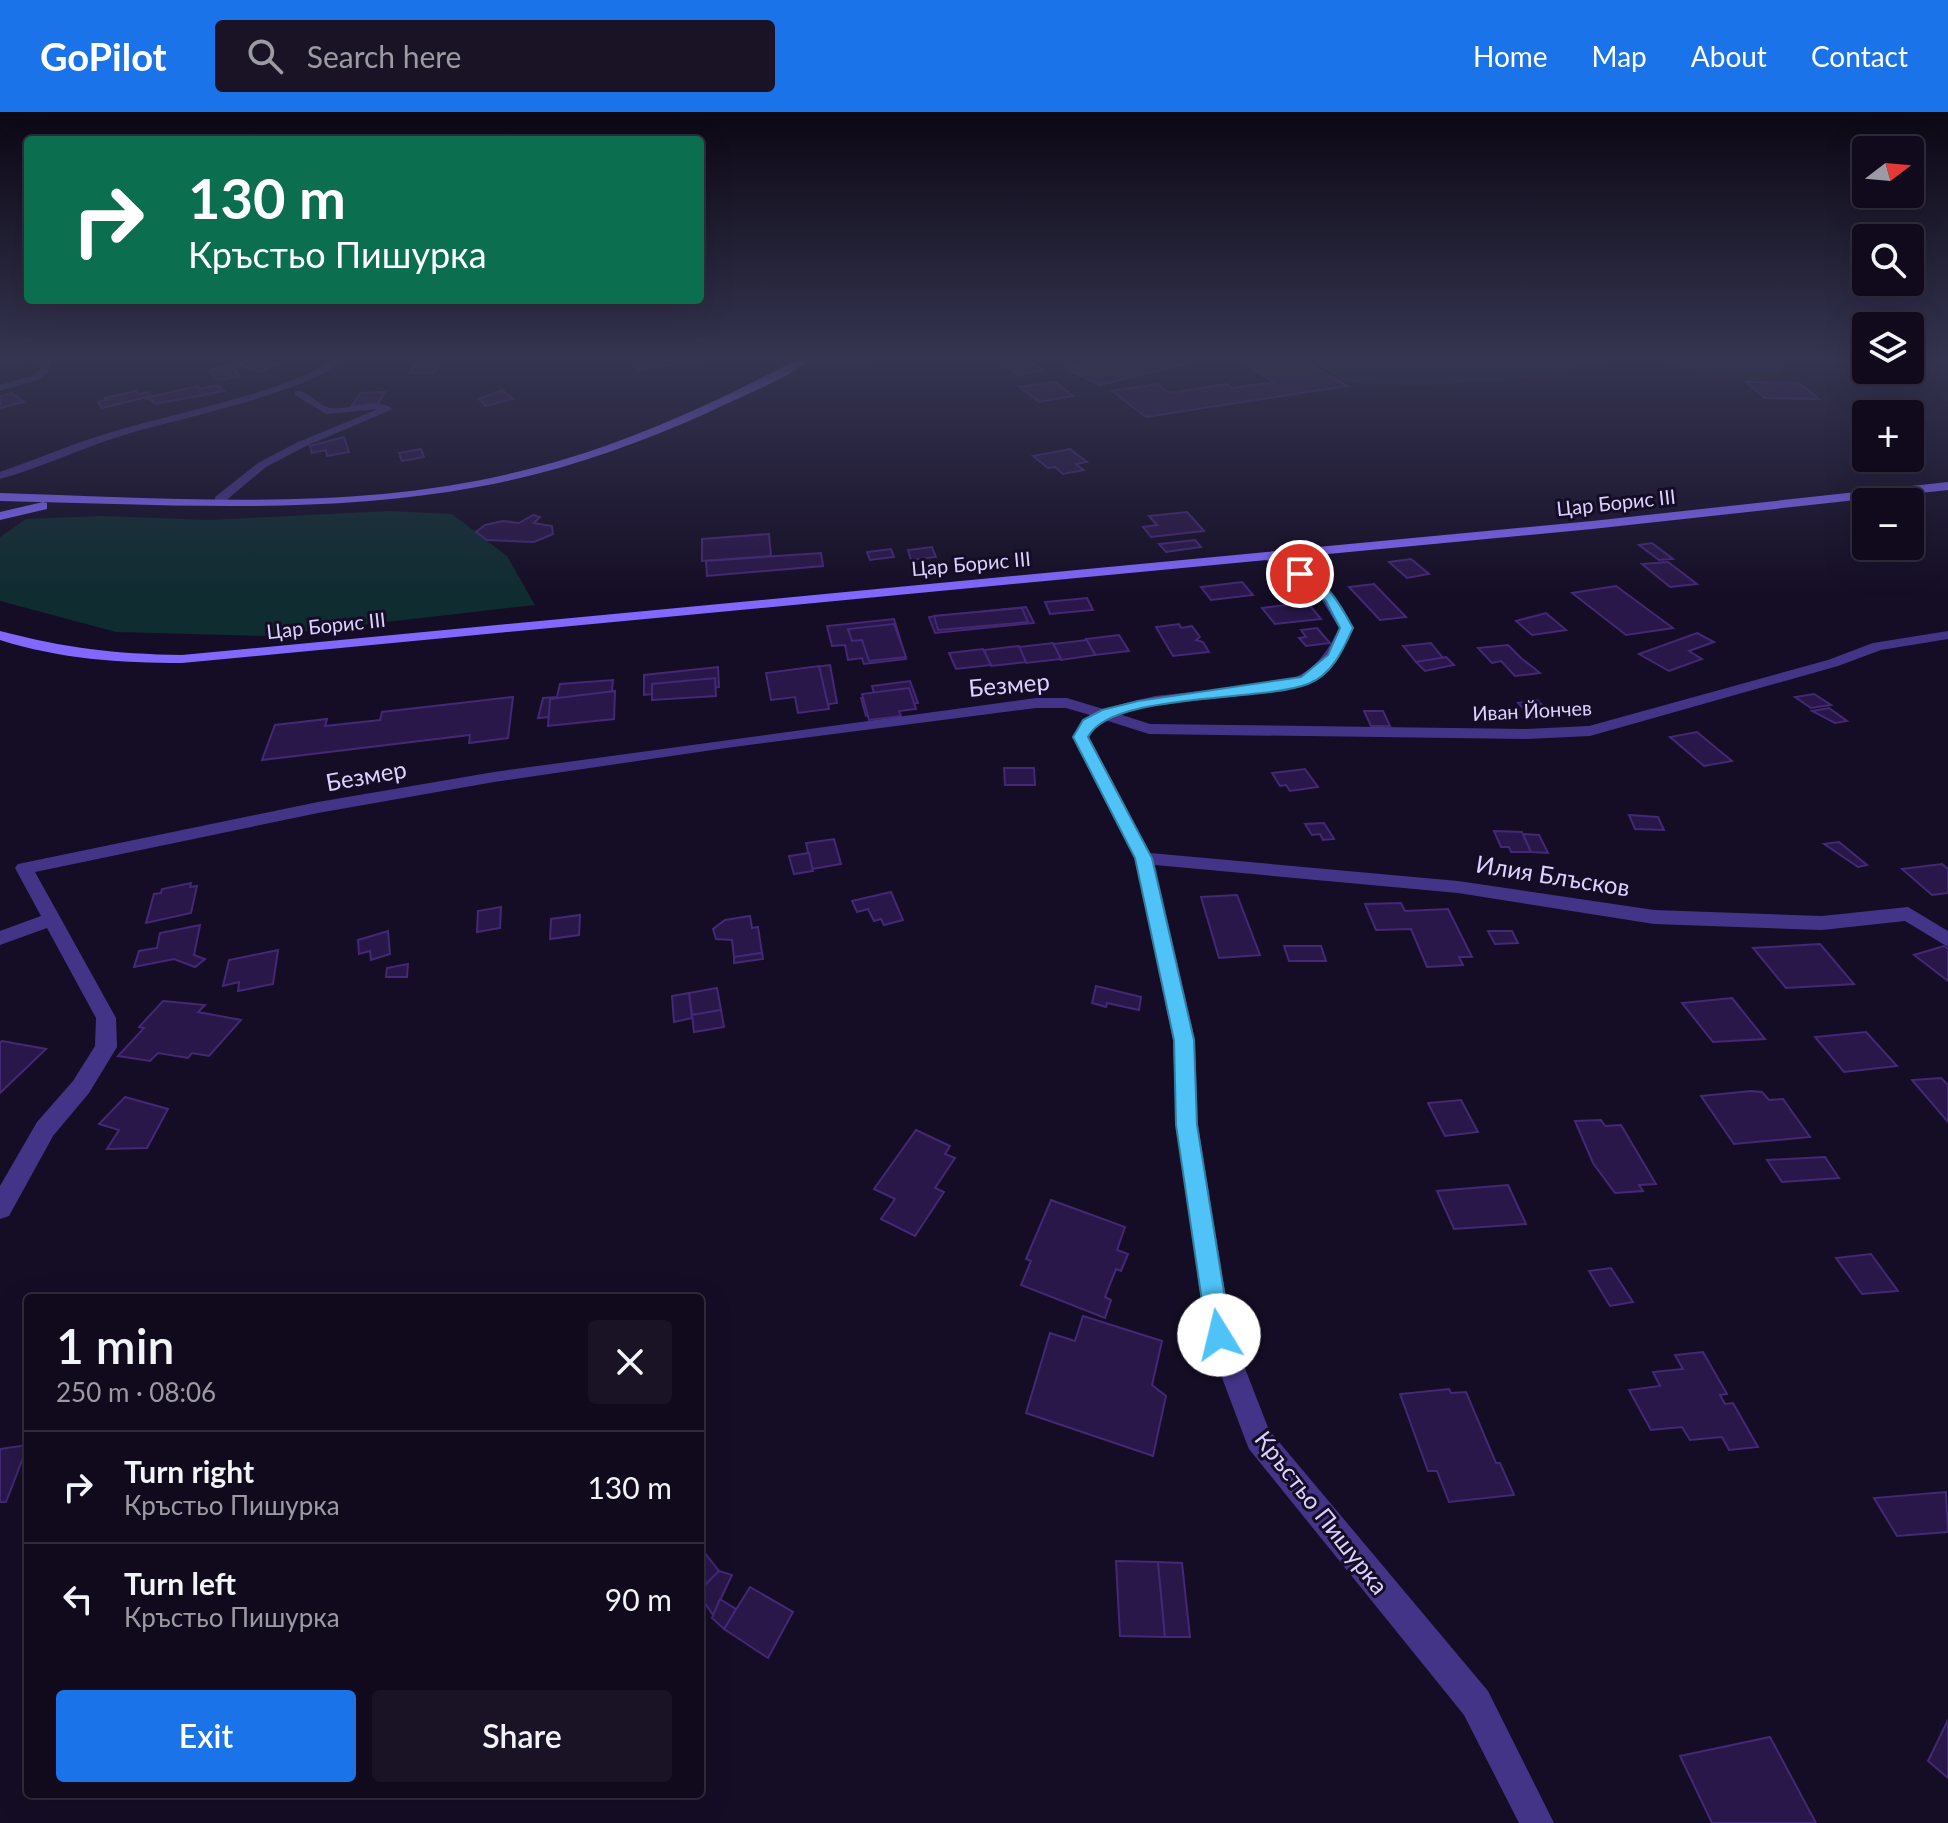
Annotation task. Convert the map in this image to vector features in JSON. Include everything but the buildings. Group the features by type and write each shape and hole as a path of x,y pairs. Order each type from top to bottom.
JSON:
{"street":[{"path":"0,476 109,437"},
{"path":"219,500 262,465 320,437"},
{"path":"0,497 219,500 380,496 478,484 539,470 639,437"},
{"name":"Цар Борис III","path":"0,635 32,647 74,655 182,659 1269,556 1948,486"},
{"path":"0,516 80,499"},
{"path":"1107,713 1143,704 1306,681 1333,657 1346,628 1342,615 1319,586 1269,556"},
{"name":"Иван Йончев","path":"1107,713 1149,729 1526,734 1590,731 1833,663 1878,646 1948,635"},
{"name":"Безмер","path":"0,1208 45,1129 81,1087 106,1047 106,1018 24,868 300,811 715,744 1021,704 1067,703 1107,713"},
{"name":"Кръстьо Пишурка","path":"1107,713 1088,723 1081,737 1144,858 1184,1040 1187,1125 1219,1335 1259,1439 1476,1703 1537,1823"},
{"name":"Илия Блъсков","path":"1144,858 1458,887 1654,917 1822,923 1908,914 1948,940"},
{"path":"0,938 52,919"}],"green space":[{"path":"389,511 452,514 507,556 535,605 265,636 116,632 0,601 0,537 26,519 101,516 209,520"}],"route":[{"path":"1219,1335 1187,1125 1184,1040 1144,858 1081,737 1088,723 1107,713 1143,704 1306,681 1333,657 1346,628 1332,599 1300,574"}]}
